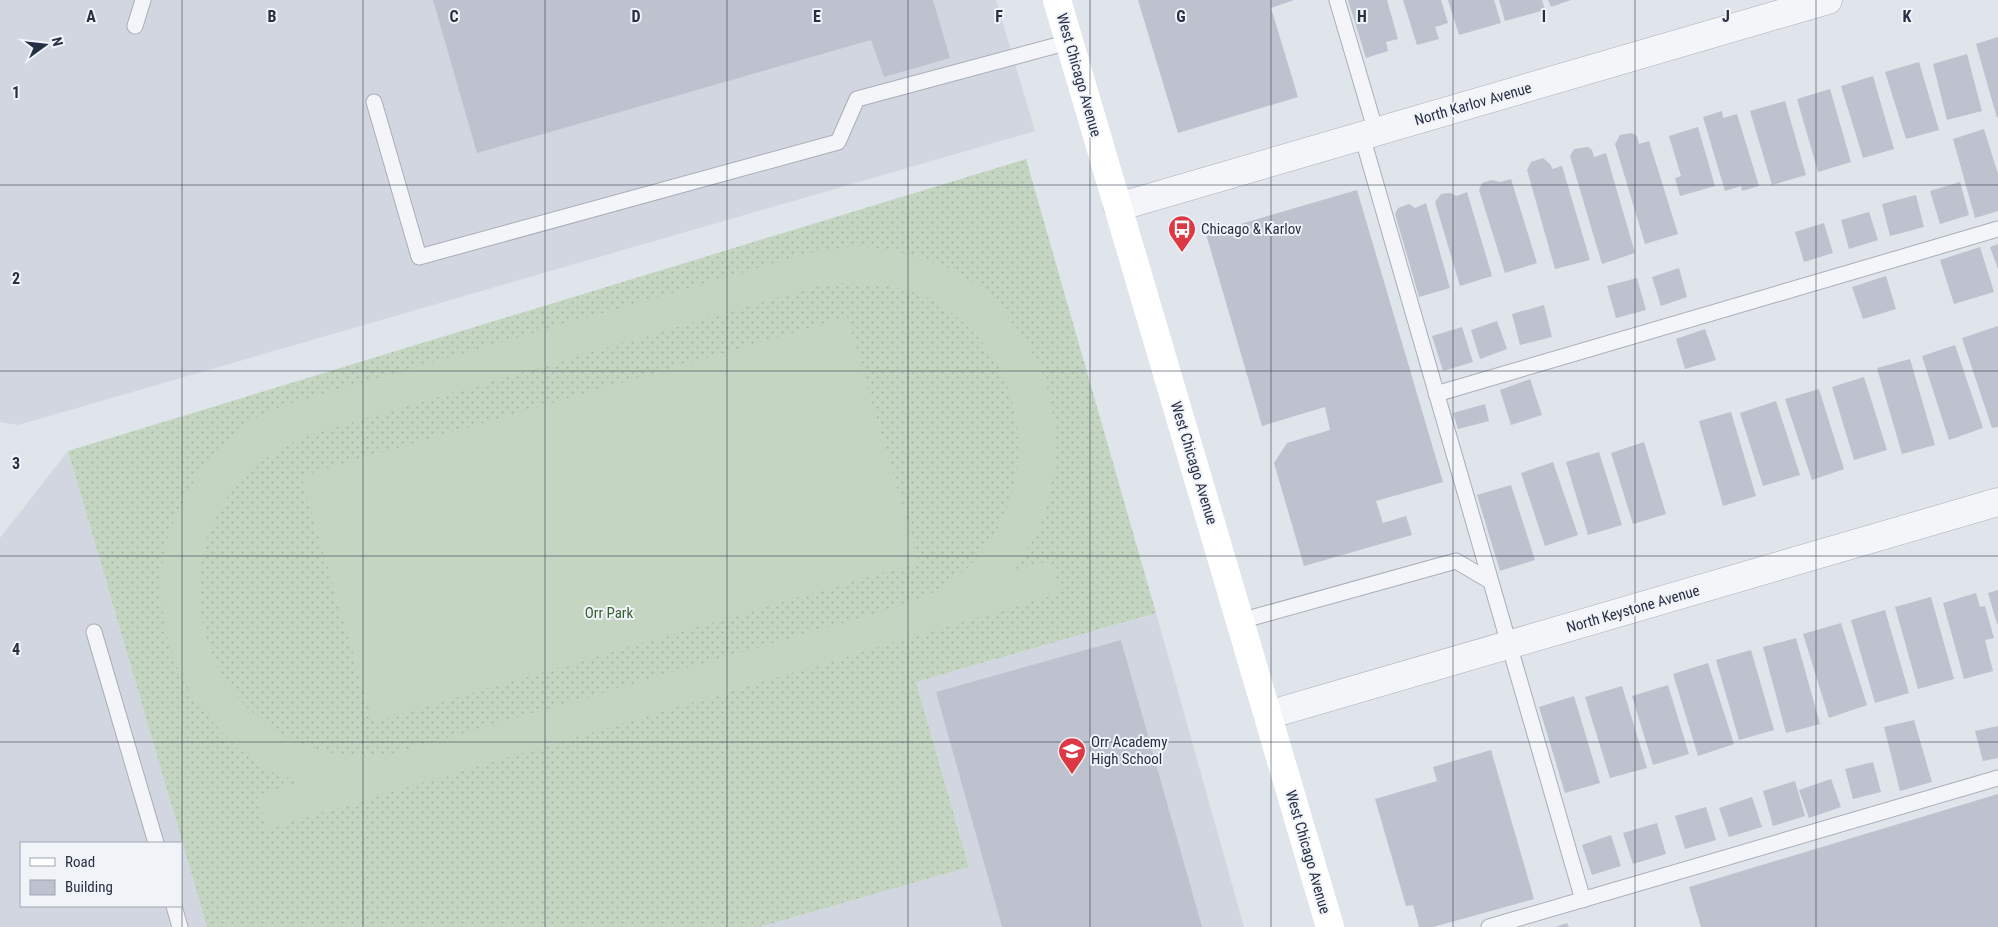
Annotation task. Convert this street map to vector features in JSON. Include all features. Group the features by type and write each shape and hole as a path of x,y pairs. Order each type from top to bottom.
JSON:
{"main road":[{"name":"West Chicago Avenue","path":"1057,0 1330,927"}],"street":[{"name":"North Karlov Avenue","path":"1118,207 1828,0"},
{"name":"North Keystone Avenue","path":"1268,715 1998,502"}],"lane":[{"path":"135,26 144,0"},
{"path":"1337,0 1369,134 1436,394 1583,900"},
{"path":"374,102 419,257 838,142 857,99 1069,42"},
{"path":"1436,394 1998,229"},
{"path":"1240,621 1456,561 1490,581"},
{"path":"94,632 156,842"},
{"path":"1489,927 1998,778"},
{"path":"174,907 180,927"}],"shaded area":[{"path":"0,0 996,0 1035,131 18,425 0,422"},
{"path":"68,451 207,927 0,927 0,538"},
{"name":"Orr Academy High School","path":"1156,613 1244,927 759,927 969,867 916,682"}],"green space":[{"name":"Orr Park","path":"1026,159 1156,613 916,682 969,867 759,927 207,927 68,451"},
{"path":"856,246 904,253 934,262 963,276 982,289 1018,330 1035,358 1045,380 1050,400 1055,442 1052,484 1047,505 1031,543 1008,573 1051,560 1061,593 267,829 257,795 303,781 274,773 254,761 226,737 211,720 196,701 174,658 163,612 161,588 163,563 169,533 200,471 226,441 247,424 282,406 814,252","holes":["843,283 900,288 932,300 973,332 1001,371 1016,416 1018,462 1007,507 985,548 950,582 904,605 396,753 367,755 327,752 279,733 248,708 224,678 208,643 200,605 201,566 211,528 231,492 246,474 274,453 305,436 814,287"]},
{"path":"847,317 919,562 373,722 301,476"}],"building":[{"path":"433,0 933,0 950,58 884,77 871,40 477,153"},
{"path":"1138,0 1294,0 1271,8 1298,97 1178,133"},
{"path":"1348,0 1387,0 1398,39 1386,42 1388,51 1366,58"},
{"path":"1403,0 1441,0 1448,23 1435,27 1439,39 1417,45"},
{"path":"1448,0 1494,0 1501,23 1459,35"},
{"path":"1499,0 1542,0 1545,10 1505,21"},
{"path":"1548,0 1571,0 1551,7"},
{"path":"1998,37 1998,117 1997,118 1976,44"},
{"path":"1967,54 1982,111 1947,120 1933,64"},
{"path":"1919,62 1939,130 1906,139 1885,72"},
{"path":"1873,76 1894,149 1863,158 1841,86"},
{"path":"1830,89 1851,162 1818,172 1797,99"},
{"path":"1785,101 1806,175 1772,185 1750,111"},
{"path":"1722,111 1723,118 1737,114 1759,186 1742,191 1741,186 1725,191 1703,117"},
{"path":"1698,127 1715,186 1680,196 1675,178 1681,176 1669,136"},
{"path":"1984,129 1998,174 1998,211 1975,218 1953,139"},
{"path":"1632,133 1637,136 1639,144 1649,141 1678,234 1645,244 1615,144 1620,135"},
{"path":"1588,147 1592,150 1594,157 1606,153 1635,253 1602,264 1570,156 1574,149"},
{"path":"1543,158 1551,165 1552,169 1562,166 1590,260 1555,269 1527,170 1531,162"},
{"path":"1511,179 1537,263 1505,273 1479,190 1482,183 1492,180 1500,182"},
{"path":"1960,182 1969,215 1940,224 1930,191"},
{"path":"1357,190 1443,482 1376,501 1383,523 1406,516 1412,535 1304,566 1274,463 1287,443 1330,430 1325,407 1262,426 1206,234"},
{"path":"1467,192 1492,276 1460,286 1435,202 1441,194 1450,193 1457,196"},
{"path":"1916,195 1924,227 1890,236 1882,204"},
{"path":"1426,203 1450,288 1419,297 1395,214 1398,208 1409,204 1415,208"},
{"path":"1869,212 1878,240 1849,249 1841,220"},
{"path":"1824,223 1833,253 1804,262 1795,232"},
{"path":"1998,244 1998,269 1990,247"},
{"path":"1980,247 1994,292 1954,304 1940,260"},
{"path":"1679,268 1687,297 1661,306 1652,277"},
{"path":"1886,276 1896,309 1863,319 1852,287"},
{"path":"1637,278 1646,310 1616,318 1607,286"},
{"path":"1544,305 1552,337 1520,345 1512,314"},
{"path":"1497,321 1507,349 1480,359 1471,330"},
{"path":"1998,326 1998,427 1992,428 1962,338"},
{"path":"1462,327 1473,362 1443,371 1432,336"},
{"path":"1705,329 1716,360 1685,369 1676,339"},
{"path":"1955,345 1983,428 1949,440 1922,356"},
{"path":"1910,359 1935,445 1902,454 1877,368"},
{"path":"1864,377 1887,450 1854,460 1832,387"},
{"path":"1530,379 1542,415 1511,425 1500,390"},
{"path":"1819,389 1844,469 1812,480 1785,399"},
{"path":"1776,401 1800,475 1763,486 1740,413"},
{"path":"1485,404 1489,421 1458,429 1453,413"},
{"path":"1731,412 1756,496 1723,506 1699,421"},
{"path":"1644,442 1666,514 1633,524 1611,453"},
{"path":"1599,452 1622,525 1588,535 1566,462"},
{"path":"1553,462 1578,535 1545,546 1521,473"},
{"path":"1511,485 1535,560 1500,571 1477,495"},
{"path":"1998,590 1998,624 1997,624 1988,593"},
{"path":"1976,593 1980,607 1985,606 1994,638 1985,640 1993,671 1964,679 1943,603"},
{"path":"1931,597 1954,679 1918,689 1895,607"},
{"path":"1885,610 1909,693 1875,703 1851,620"},
{"path":"1841,623 1867,705 1829,718 1803,634"},
{"path":"1796,638 1820,724 1786,733 1763,647"},
{"name":"Orr Academy High School","path":"1121,640 1202,927 1002,927 936,692"},
{"path":"1751,650 1774,730 1739,740 1716,660"},
{"path":"1708,663 1734,744 1698,756 1673,674"},
{"path":"1668,685 1689,754 1653,765 1632,696"},
{"path":"1622,686 1647,768 1610,778 1585,697"},
{"path":"1574,696 1600,783 1565,793 1539,707"},
{"path":"1914,720 1932,782 1900,791 1884,727"},
{"path":"1998,726 1998,758 1983,761 1975,731"},
{"path":"1491,750 1534,899 1433,927 1419,927 1413,905 1406,906 1375,799 1437,781 1433,767"},
{"path":"1873,762 1881,792 1853,799 1845,769"},
{"path":"1831,779 1841,807 1809,818 1799,790"},
{"path":"1795,781 1805,816 1773,826 1763,791"},
{"path":"1998,794 1998,927 1701,927 1689,887"},
{"path":"1752,797 1762,827 1729,837 1719,808"},
{"path":"1706,807 1716,840 1685,849 1675,816"},
{"path":"1657,823 1666,854 1633,864 1623,833"},
{"path":"1611,835 1621,866 1592,875 1582,845"},
{"path":"1567,923 1569,927 1555,927"}],"place":[{"name":"Chicago & Karlov","path":"1182,253"},
{"name":"Orr Academy High School","path":"1072,775"}]}
